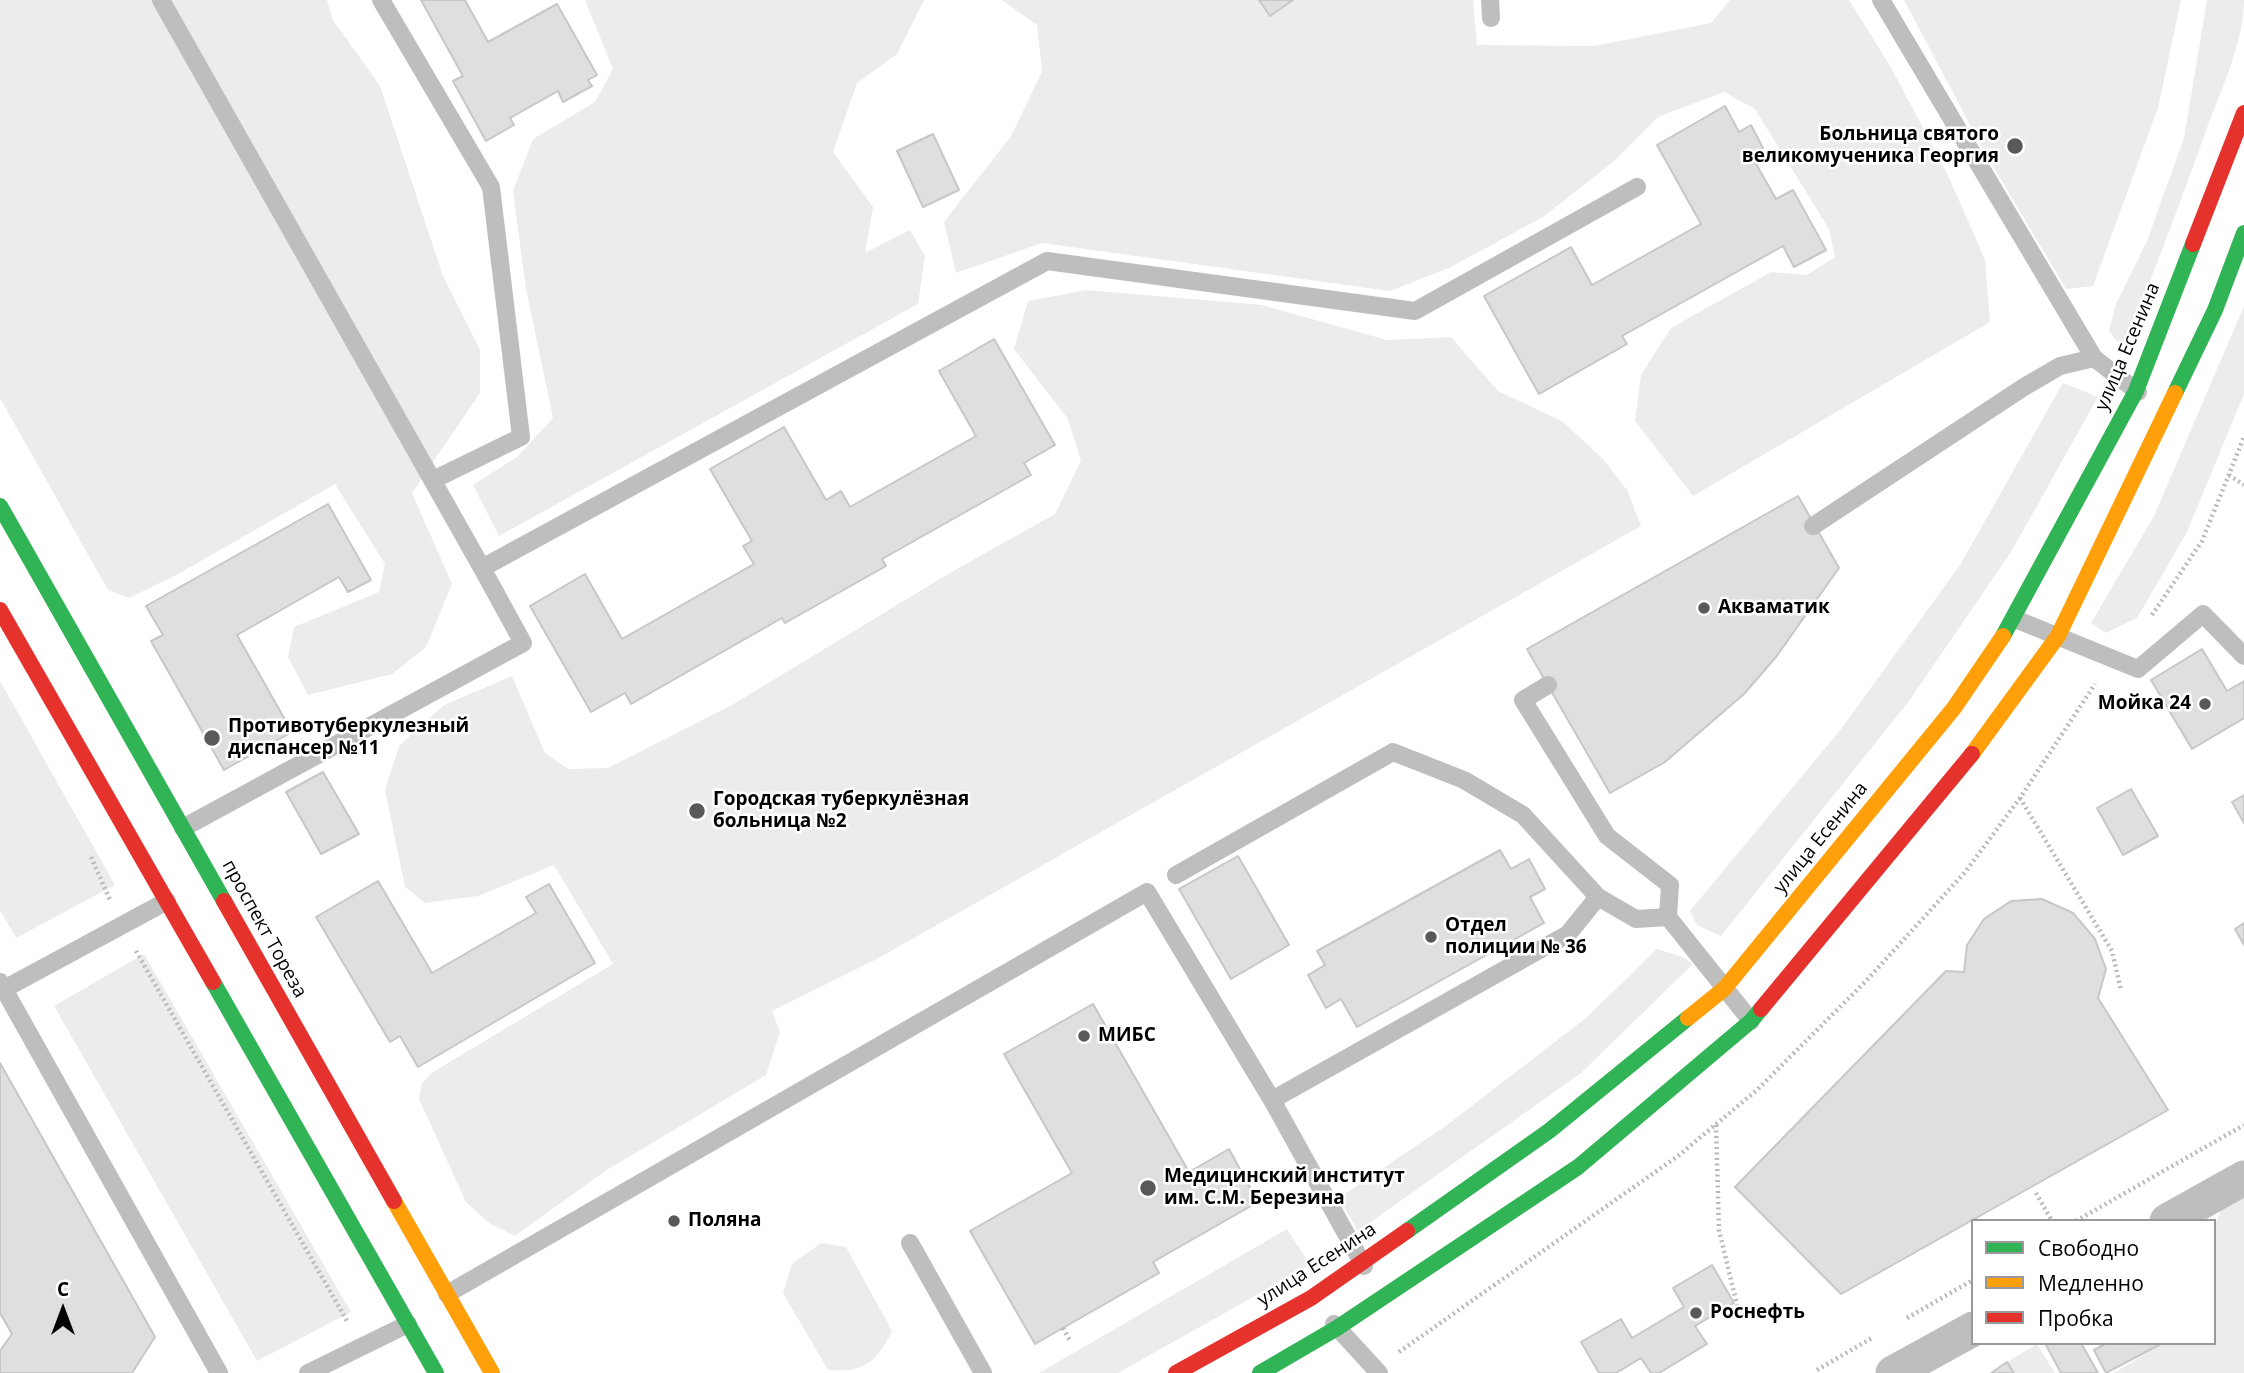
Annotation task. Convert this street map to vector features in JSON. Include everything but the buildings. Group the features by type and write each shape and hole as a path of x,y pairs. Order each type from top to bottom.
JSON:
{"street":[{"name":"улица Есенина","path":"1176,1373 1311,1298 1549,1131 1724,989 1955,708 2015,619 2136,391 2244,113"},
{"path":"1260,1373 1337,1328 1577,1167 1751,1021 1990,732 2058,636 2216,310 2244,233"},
{"name":"проспект Тореза","path":"0,506 492,1373"},
{"path":"0,610 436,1373"},
{"path":"2171,1219 2244,1178"},
{"path":"1917,1368 1971,1330"}],"lane":[{"path":"162,0 523,643 183,828"},
{"path":"381,0 491,187 522,437 433,480"},
{"path":"1881,0 2094,358 2166,413"},
{"path":"482,568 1047,261 1415,311 1637,187"},
{"path":"1813,526 2024,387 2060,366 2094,358"},
{"path":"2015,619 2138,669 2203,614 2244,656"},
{"path":"1548,685 1523,700 1607,836 1670,885 1668,917 1751,1021"},
{"path":"1176,875 1393,751 1464,780 1523,815 1598,897 1636,919 1668,917"},
{"path":"447,1294 1147,892 1272,1100 1383,1298"},
{"path":"1272,1100 1568,934 1598,897"},
{"path":"167,901 2,986 219,1373"},
{"path":"910,1243 983,1373"},
{"path":"1311,1298 1379,1373"},
{"path":"308,1373 408,1324"}],"path":[{"path":"2151,616 2202,541 2244,437"},
{"path":"2229,475 2244,485"},
{"path":"2020,798 2112,951 2121,990"},
{"path":"86,847 121,925 362,1346"},
{"path":"1716,1125 1719,1230 1738,1309"},
{"path":"2080,1219 2244,1125"},
{"path":"2036,1193 2051,1219"},
{"path":"1063,1328 1070,1341"}],"shaded area":[{"path":"0,0 327,0 333,20 380,86 443,276 480,350 480,393 412,493 452,584 426,647 392,674 308,695 288,657 294,627 379,592 385,564 335,484 178,574 129,598 108,590 0,398"},
{"path":"585,0 924,0 897,54 857,83 833,152 873,207 865,253 910,230 925,256 918,304 499,536 473,485 517,457 553,418 526,289 513,191 533,139 595,102 613,69"},
{"path":"1002,0 1473,0 1477,45 1594,46 1711,23 1730,0 1849,0 1889,64 1948,175 1985,260 1990,322 1693,496 1635,421 1641,375 1671,328 1771,272 1807,275 1835,257 1829,229 1755,109 1724,92 1658,117 1613,162 1543,217 1449,268 1390,291 1042,243 956,273 944,222 1011,136 1042,72 1037,25"},
{"path":"1904,0 2181,0 2158,108 2093,286 2066,289 1985,153"},
{"path":"2207,0 2244,0 2240,33 2231,66 2122,348 2109,331 2116,304 2147,241 2184,138"},
{"path":"1087,290 1262,305 1387,340 1451,337 1498,391 1562,421 1603,459 1627,490 1641,526 877,959 772,1011 780,1032 766,1075 605,1171 515,1236 489,1223 466,1202 419,1099 422,1083 433,1072 613,964 554,865 478,896 425,903 405,887 385,790 399,746 444,705 512,676 545,753 568,769 608,768 732,705 948,574 1055,514 1081,461 1068,419 1014,349 1028,301"},
{"path":"2244,306 2244,394 2187,532 2137,618 2106,633 2091,623 2154,516"},
{"path":"2063,383 2098,397 2011,552 1909,701 1721,936 1697,925 1690,911 1841,729 1960,565"},
{"path":"0,681 115,885 16,938 0,910"},
{"path":"1657,949 1683,957 1693,964 1581,1073 1358,1231 1339,1198 1447,1125 1586,1018"},
{"path":"144,954 351,1312 257,1361 54,1006"},
{"path":"2244,1192 2244,1373 2114,1373 2160,1345 2216,1345 2216,1222 2224,1203"},
{"path":"1287,1229 1310,1265 1118,1373 1039,1373"},
{"path":"821,1243 846,1247 892,1331 875,1358 851,1370 828,1370 783,1293 792,1264"},
{"path":"2038,1345 2055,1373 2014,1373 2007,1362"}],"traffic: fast":[{"path":"2175,393 2215,310 2244,233"},
{"path":"2003,636 2136,391 2193,244"},
{"path":"0,506 224,901"},
{"path":"213,982 436,1373"},
{"path":"1260,1373 1337,1328 1578,1167 1751,1021 1761,1009"},
{"path":"1407,1231 1549,1131 1688,1018"}],"traffic: slow":[{"path":"1972,754 2058,636 2175,393"},
{"path":"1688,1018 1724,989 1954,708 2003,636"},
{"path":"394,1201 492,1373"}],"traffic: jam":[{"path":"2193,244 2244,113"},
{"path":"0,610 213,982"},
{"path":"1761,1009 1972,754"},
{"path":"224,901 394,1201"},
{"path":"1176,1373 1311,1298 1407,1231"}],"place":[{"name":"Больница святого великомученика Георгия","path":"2015,146"},
{"name":"Акваматик","path":"1704,608"},
{"name":"Мойка 24","path":"2205,704"},
{"name":"Противотуберкулезный диспансер №11","path":"212,738"},
{"name":"Городская туберкулёзная больница №2","path":"697,811"},
{"name":"Отдел полиции № 36","path":"1431,937"},
{"name":"МИБС","path":"1084,1036"},
{"name":"Медицинский институт им. С.М. Березина","path":"1148,1188"},
{"name":"Поляна","path":"674,1221"},
{"name":"Роснефть","path":"1696,1313"}]}
